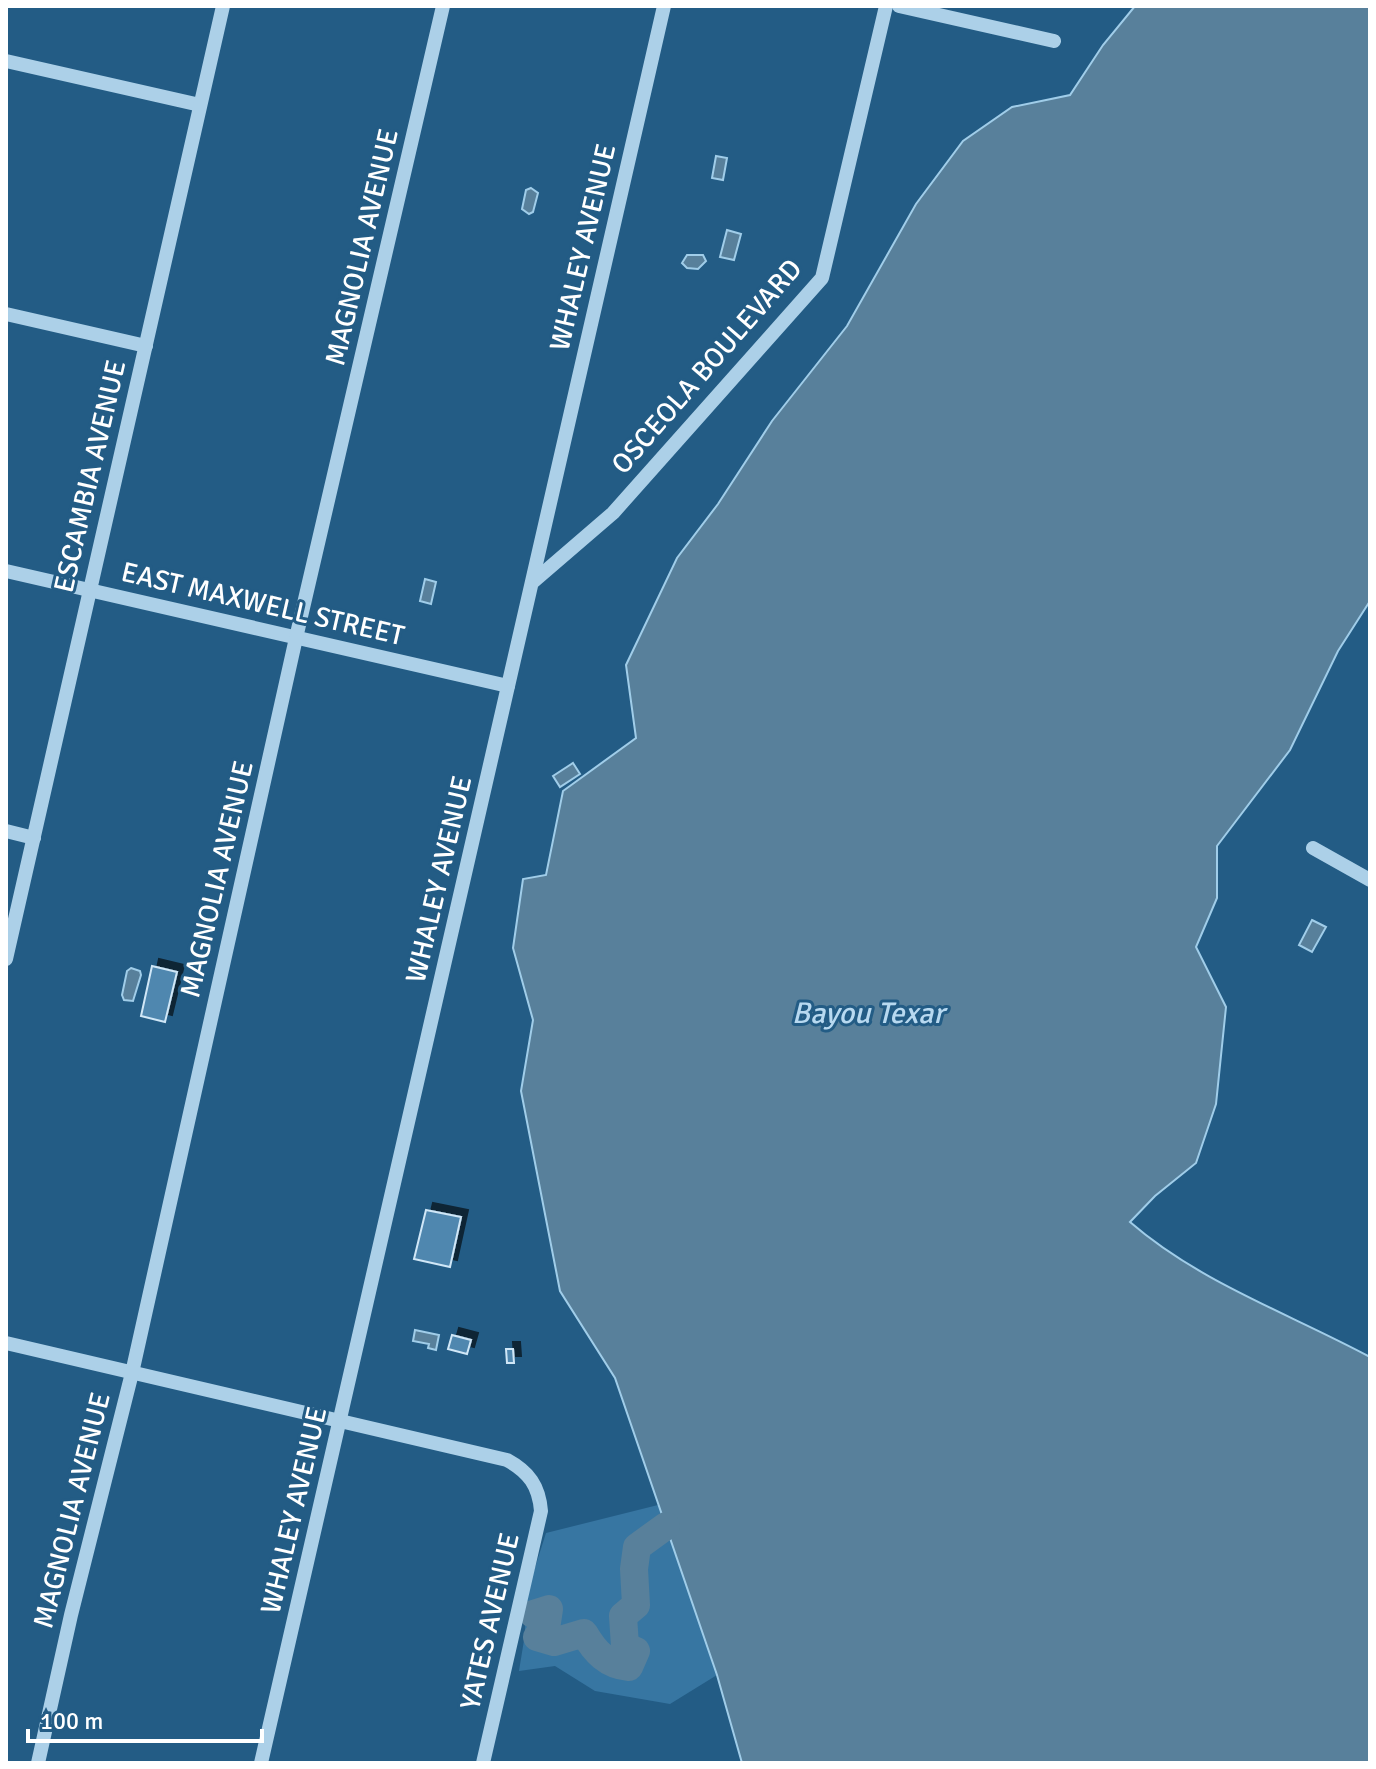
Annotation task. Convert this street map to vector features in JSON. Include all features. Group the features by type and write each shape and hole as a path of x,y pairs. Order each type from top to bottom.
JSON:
{"street":[{"name":"ESCAMBIA AVENUE","path":"6,959 223,6"},
{"name":"MAGNOLIA AVENUE","path":"38,1763 71,1615 132,1373 296,638 443,6"},
{"name":"WHALEY AVENUE","path":"261,1763 664,6"},
{"name":"OSCEOLA BOULEVARD","path":"533,581 613,513 822,278 886,6"},
{"path":"899,6 1054,41"},
{"path":"6,61 200,105"},
{"path":"6,314 146,346"},
{"name":"EAST MAXWELL STREET","path":"6,571 508,686"},
{"path":"6,831 34,838"},
{"path":"1313,848 1370,880"},
{"path":"6,1343 340,1420"},
{"name":"YATES AVENUE","path":"340,1420 507,1460 530,1476 538,1490 541,1511 483,1763"}],"shaded area":[{"path":"658,1505 717,1675 670,1704 595,1691 555,1666 519,1671 525,1634 525,1599 546,1533"}],"water":[{"name":"Bayou Texar","path":"1135,6 1370,6 1370,601 1338,651 1290,750 1217,846 1217,898 1196,947 1226,1007 1216,1104 1196,1163 1155,1196 1130,1222 1215,1280 1370,1357 1370,1763 742,1763 717,1675 615,1378 560,1291 521,1091 533,1020 513,948 523,879 546,875 563,791 636,738 626,665 677,558 718,504 772,421 847,326 916,204 963,141 1012,107 1070,95 1103,45"},
{"path":"716,156 727,158 723,180 712,178"},
{"path":"531,188 538,193 533,212 529,214 522,209 526,190"},
{"path":"727,230 741,234 734,260 720,257"},
{"path":"687,255 703,255 706,261 698,269 687,268 682,263"},
{"path":"425,579 436,582 431,604 420,601"},
{"path":"573,763 580,774 560,787 553,776"},
{"path":"1312,920 1326,927 1312,952 1299,945"},
{"path":"131,968 140,971 141,975 133,1001 124,1000 122,995 127,971"},
{"path":"415,1330 439,1335 436,1350 428,1348 429,1344 413,1341"}],"building":[{"path":"152,966 177,972 165,1022 141,1016"},
{"path":"426,1210 461,1217 450,1267 414,1259"},
{"path":"452,1335 471,1340 467,1354 448,1349"},
{"path":"506,1349 513,1349 514,1363 507,1363"}],"waterway":[{"path":"533,1614 549,1609 547,1622 537,1637 554,1642 584,1633 602,1656 614,1664 629,1667 636,1651 625,1646 623,1616 636,1605 634,1569 637,1547 666,1526"}]}
